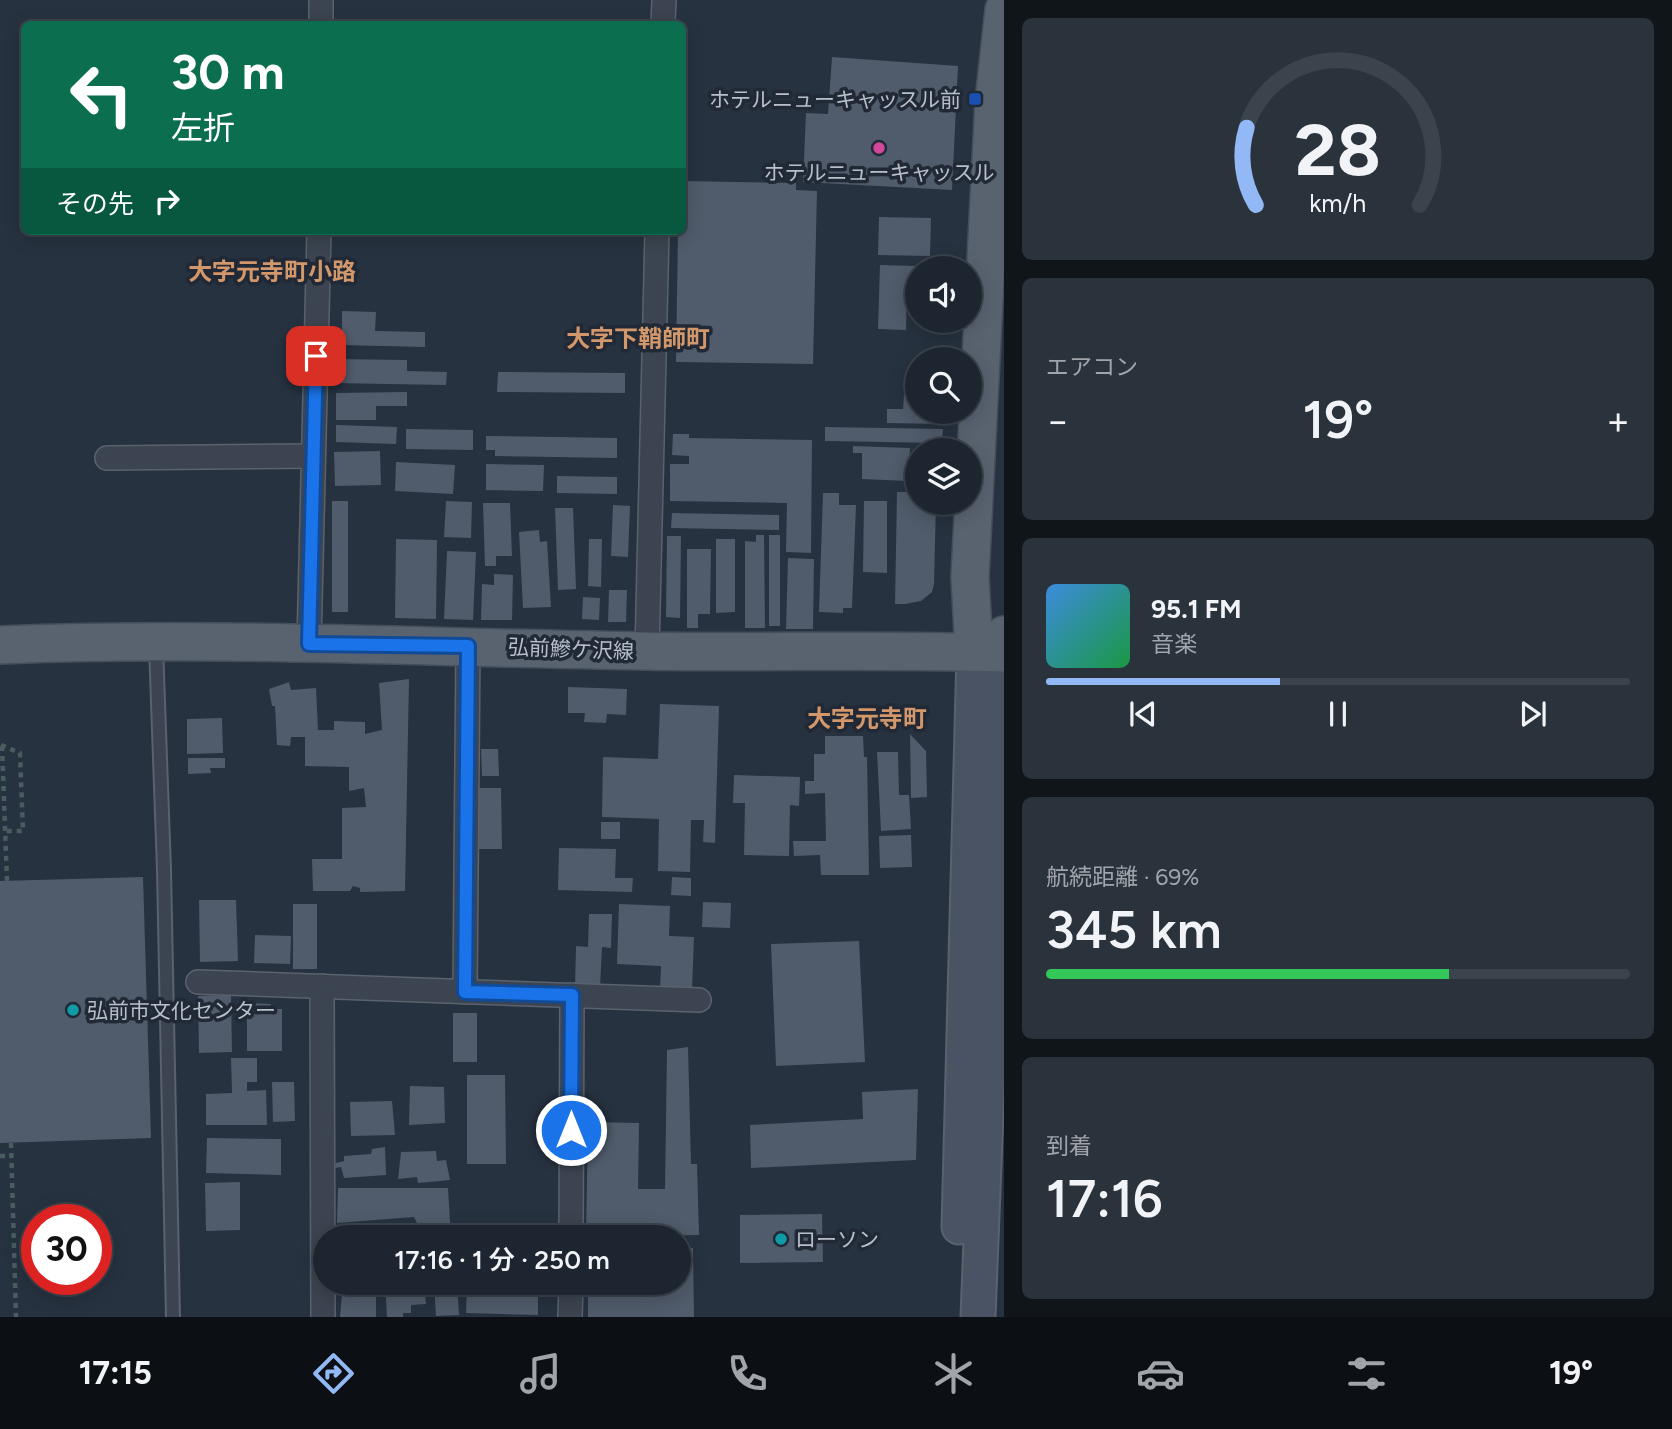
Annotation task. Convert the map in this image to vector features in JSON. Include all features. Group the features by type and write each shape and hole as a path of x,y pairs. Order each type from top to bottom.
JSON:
{"main road":[{"path":"996,649 970,577 994,101 1003,10"},
{"name":"弘前鰺ケ沢線","path":"0,645 309,644 646,651 996,649"}],"street":[{"path":"321,0 321,21"},
{"path":"663,21 664,0"},
{"path":"309,644 319,235"},
{"path":"646,651 657,235"},
{"path":"107,458 313,456"},
{"path":"465,992 468,646"},
{"path":"978,1317 999,903 996,649"},
{"path":"956,1317 996,649"},
{"path":"198,982 699,1000"},
{"path":"322,986 323,1317"},
{"path":"571,1225 572,995"},
{"path":"570,1295 570,1317"}],"lane":[{"path":"156,643 164,870 173,1317"}],"path":[{"path":"5,831 23,831 20,753 1,746 7,881"},
{"path":"0,874 7,874"},
{"path":"12,1143 16,1317"},
{"path":"0,1156 12,1156"}],"building":[{"name":"ホテルニューキャッスル","path":"832,57 958,66 952,190 803,182 806,113 828,114"},
{"path":"686,181 796,183 796,190 817,191 813,364 676,362 678,235 686,235"},
{"path":"879,217 931,218 930,256 878,255"},
{"path":"880,265 905,266 905,330 878,329"},
{"path":"342,311 376,312 375,331 425,332 425,347 342,345"},
{"path":"332,359 407,360 407,371 447,372 446,385 332,383"},
{"path":"498,372 625,373 625,393 497,392"},
{"path":"407,392 407,406 376,406 376,420 336,420 336,393"},
{"path":"905,395 905,423 887,423 887,409 903,409"},
{"path":"336,425 397,427 396,444 336,442"},
{"path":"825,427 943,429 942,438 905,438 905,442 825,441"},
{"path":"406,429 473,430 473,450 406,449"},
{"path":"673,434 689,434 689,438 812,440 811,553 786,552 787,503 670,501 670,464 689,464 689,456 672,455"},
{"path":"486,436 617,438 617,458 495,456 495,450 486,450"},
{"path":"853,446 905,448 905,481 862,479 862,453 853,453"},
{"path":"380,451 381,485 335,486 334,452"},
{"path":"396,462 455,465 453,494 395,491"},
{"path":"486,464 544,465 543,491 486,490"},
{"path":"557,476 617,477 617,494 557,493"},
{"path":"897,492 905,492 905,515 936,515 934,584 932,592 921,601 895,604"},
{"path":"823,493 839,493 839,505 856,505 852,608 843,608 843,613 819,612"},
{"path":"332,501 348,501 348,612 332,612"},
{"path":"446,501 472,502 471,538 444,537"},
{"path":"864,501 887,501 887,573 863,572"},
{"path":"483,503 510,503 512,556 496,556 496,566 485,566"},
{"path":"613,505 630,506 628,557 611,556"},
{"path":"555,508 573,508 576,589 558,590"},
{"path":"672,513 779,515 779,530 671,528"},
{"path":"539,530 540,542 547,541 551,607 523,608 519,532"},
{"path":"756,535 764,535 765,628 745,628 745,541 756,542"},
{"path":"769,535 780,535 780,626 769,626"},
{"path":"667,536 681,536 680,618 666,617"},
{"path":"396,539 437,540 436,619 395,618"},
{"path":"589,539 602,539 601,587 588,586"},
{"path":"716,539 735,539 735,612 716,613"},
{"path":"687,549 711,549 710,614 698,614 698,628 687,628"},
{"path":"447,551 476,552 473,620 444,619"},
{"path":"788,558 814,559 813,629 786,629"},
{"path":"494,574 513,575 512,620 481,620 482,584 494,585"},
{"path":"609,590 627,590 626,622 608,622"},
{"path":"583,597 600,598 599,620 582,619"},
{"path":"409,679 405,891 360,892 360,888 353,886 350,891 313,891 312,859 342,859 342,808 366,807 364,788 349,791 349,767 305,766 305,737 291,737 290,746 277,745 275,706 272,706 269,689 289,682 291,690 316,688 318,730 334,730 334,721 365,722 365,734 382,730 379,683"},
{"path":"568,687 627,689 626,715 607,714 606,723 584,722 585,713 568,713"},
{"path":"660,704 719,706 715,843 703,842 704,820 691,820 690,872 658,871 659,819 602,817 603,757 658,759"},
{"path":"222,718 223,753 187,754 187,719"},
{"path":"910,734 926,751 927,797 911,798"},
{"path":"825,736 863,736 864,757 867,757 869,875 821,875 820,855 794,856 793,841 826,841 825,793 805,794 805,781 814,781 814,754 825,754"},
{"path":"481,749 498,749 499,776 482,776"},
{"path":"877,752 898,752 899,795 909,795 911,829 881,831"},
{"path":"188,758 225,758 225,768 210,768 211,773 188,774"},
{"path":"734,775 800,777 799,806 790,805 789,856 744,855 745,803 733,803"},
{"path":"473,788 501,788 502,849 474,849"},
{"path":"601,822 620,822 620,839 601,839"},
{"path":"911,835 912,867 880,868 879,836"},
{"path":"559,848 616,849 615,878 633,878 632,892 558,890"},
{"name":"弘前市文化センター","path":"143,877 151,1138 0,1143 0,881"},
{"path":"672,877 691,878 691,896 671,895"},
{"path":"199,900 236,900 238,961 200,962"},
{"path":"703,902 731,903 730,928 702,927"},
{"path":"293,904 317,904 317,969 293,969"},
{"path":"619,904 670,906 669,936 694,937 692,991 660,991 661,966 617,964"},
{"path":"589,914 612,914 611,948 602,947 600,988 575,988 576,946 588,947"},
{"path":"255,935 291,936 290,964 254,963"},
{"path":"859,941 865,1062 776,1066 771,944"},
{"path":"231,995 232,1052 199,1053 198,996"},
{"path":"247,1003 271,1004 270,1009 282,1009 282,1051 247,1051"},
{"path":"453,1013 477,1013 477,1062 453,1062"},
{"path":"688,1047 691,1164 697,1164 699,1235 691,1235 691,1225 586,1225 588,1122 639,1123 638,1189 665,1189 667,1050"},
{"path":"231,1058 257,1058 257,1082 247,1082 247,1091 266,1090 267,1125 206,1125 206,1094 232,1093"},
{"path":"467,1075 505,1075 506,1164 467,1164"},
{"path":"272,1082 294,1082 295,1121 273,1122"},
{"path":"410,1086 444,1087 445,1123 409,1125"},
{"path":"918,1089 916,1160 751,1168 750,1125 863,1119 862,1092"},
{"path":"392,1101 395,1135 351,1136 350,1102"},
{"path":"207,1138 281,1139 281,1175 206,1173"},
{"path":"385,1147 386,1175 344,1178 341,1167 335,1168 336,1163 344,1161 344,1156 371,1154 372,1149"},
{"path":"436,1151 437,1161 446,1160 450,1180 418,1183 417,1177 398,1179 401,1152"},
{"path":"240,1182 240,1230 206,1231 205,1183"},
{"path":"338,1188 448,1188 450,1223 418,1225 414,1217 337,1223"},
{"name":"ローソン","path":"822,1214 823,1262 740,1263 740,1215"},
{"path":"693,1248 694,1317 588,1317 588,1295 691,1295"},
{"path":"342,1295 376,1295 376,1317 340,1317"},
{"path":"386,1295 425,1295 426,1304 411,1305 411,1313 403,1313 403,1317 387,1317"},
{"path":"435,1295 458,1295 459,1315 436,1316"},
{"path":"467,1295 538,1295 538,1315 466,1313"}],"place":[{"name":"ホテルニューキャッスル前","path":"975,99"},
{"name":"ホテルニューキャッスル","path":"879,148"},
{"name":"弘前市文化センター","path":"73,1010"},
{"name":"ローソン","path":"781,1239"}],"district":[{"name":"大字元寺町小路","path":"272,271"},
{"name":"大字下鞘師町","path":"638,338"},
{"name":"大字元寺町","path":"867,718"}],"route":[{"path":"316,356 309,644 468,646 465,992 572,995 571,1130"}]}
